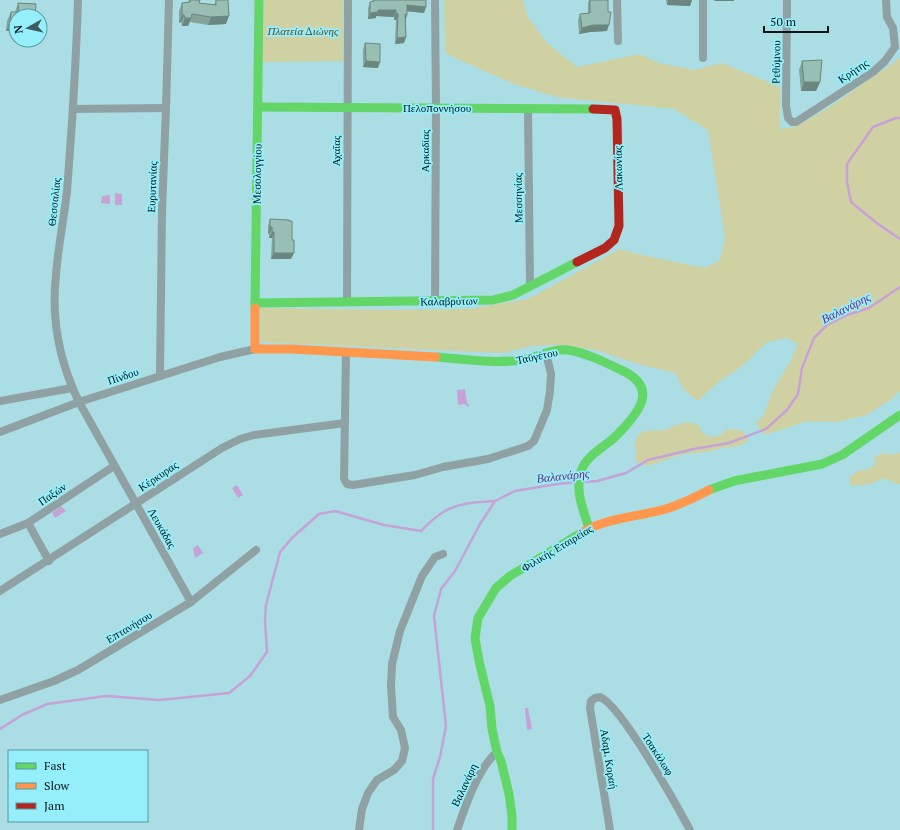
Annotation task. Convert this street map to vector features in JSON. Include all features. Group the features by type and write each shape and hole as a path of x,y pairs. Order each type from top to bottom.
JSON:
{"street":[{"name":"Θεσσαλίας","path":"78,0 73,109 66,194 55,294 56,320 60,346 72,388 79,402"},
{"name":"Ευρυτανίας","path":"160,376 162,210 169,0"},
{"name":"Μεσολογγίου","path":"254,348 260,0"},
{"name":"Αχαΐας","path":"347,302 348,0"},
{"name":"Αρκαδίας","path":"435,0 435,302"},
{"path":"618,0 618,41"},
{"path":"702,0 703,58"},
{"name":"Ρεθύμνου","path":"787,0 786,105 788,118 792,122"},
{"name":"Κρήτης","path":"792,122 800,121 842,91 873,72 885,61 894,48 892,28 887,17 886,0"},
{"name":"Πελοποννήσου","path":"258,107 436,107 528,109 610,108 615,110"},
{"path":"73,109 166,108"},
{"name":"Μεσσηνίας","path":"528,109 530,286"},
{"name":"Λακωνίας","path":"615,110 617,119 619,226"},
{"name":"Καλαβρύτων","path":"255,303 435,302 504,299 605,248 614,240 619,226"},
{"name":"Πίνδου","path":"0,432 79,402 220,357 254,348"},
{"name":"Ταϋγέτου","path":"254,348 416,355 502,362 523,360 546,353 566,350 584,353 627,372 637,378 642,387 643,396 636,413 612,440 588,460 582,468 579,478 578,490 589,528"},
{"path":"346,352 344,480 349,485 415,475 443,466 488,459 528,446 534,441 547,410 551,374 546,353"},
{"path":"0,401 72,388"},
{"name":"Λευκάδας","path":"79,402 191,602"},
{"name":"Φιλικής Εταιρείας","path":"512,830 509,794 492,729 490,706 476,643 475,632 478,618 492,592 505,579 589,528 604,522 668,508 685,502 713,488 734,481 808,468 826,463 846,453 900,414"},
{"name":"Κέρκυρας","path":"0,591 212,453 240,439 268,433 345,423"},
{"name":"Παξών","path":"0,534 28,523 114,466"},
{"path":"28,523 49,560"},
{"name":"Επτανήσου","path":"0,700 54,681 78,670 191,602 256,550"},
{"path":"359,830 362,809 368,793 377,780 394,770 402,762 405,748 400,730 393,716 391,686 392,664 400,631 422,576 435,557 443,554"},
{"name":"Αδαμ. Κοραή","path":"600,697 595,698 591,702 590,708 610,830"},
{"name":"Τσακάλωφ","path":"600,697 606,700 621,718 660,778 690,830"},
{"name":"Βαλανάρη","path":"457,830 480,774 486,764 497,752"}],"green space":[{"name":"Πλατεία Διώνης","path":"264,0 343,0 343,61 262,62"},
{"path":"444,0 523,0 528,17 547,43 577,67 639,54 659,63 694,70 722,63 780,87 780,129 795,127 830,107 900,58 900,391 894,397 867,415 837,422 807,421 765,435 756,424 764,414 773,390 791,360 798,344 787,338 767,342 741,367 717,383 698,401 685,391 675,373 642,365 595,350 563,345 532,346 502,353 261,342 260,308 397,310 469,309 528,299 620,249 705,268 720,260 725,238 708,130 674,109 556,97 511,83 445,53"},
{"path":"687,422 697,424 703,433 710,437 721,435 726,430 732,429 743,431 749,440 739,446 722,448 708,452 684,454 647,466 635,461 635,444 637,436 644,431 666,430"},
{"path":"900,452 900,484 896,484 884,478 868,484 850,485 850,477 857,471 869,469 875,464 875,457 882,453 894,454"}],"shaded area":[{"path":"115,193 122,194 122,205 115,205"},
{"path":"110,195 110,204 101,203 102,196"},
{"path":"465,389 467,403 469,405 468,407 465,404 458,405 457,390"},
{"path":"237,485 243,495 238,498 232,488"},
{"path":"61,506 66,511 55,518 52,513"},
{"path":"198,545 203,553 195,558 193,548"},
{"path":"525,708 528,708 532,729 527,730"}],"building":[{"path":"190,0 200,0 199,3 216,5 216,0 228,0 229,16 211,17 192,14 191,18 185,18 184,15 182,15 182,3 190,2"},
{"path":"374,0 426,0 426,7 407,5 407,15 405,14 406,37 397,38 398,14 396,13 396,10 378,10 378,12 370,13 370,2"},
{"path":"590,0 608,0 608,12 611,12 609,25 593,25 582,28 580,14 590,13"},
{"path":"18,3 36,4 36,8 19,8"},
{"path":"365,43 380,44 380,62 366,61"},
{"path":"822,60 820,82 804,82 802,61"},
{"path":"270,219 292,221 294,253 274,253 274,232 272,232 272,227 270,227"}],"waterway":[{"name":"Βαλανάρης","path":"900,118 896,118 873,127 847,164 847,182 851,202 878,224 900,239"},
{"name":"Βαλανάρης","path":"581,482 597,481 626,473 648,460 694,449 729,443 766,429 787,410 798,394 802,368 814,338 827,325 847,315 869,308 900,287"},
{"name":"Βαλανάρης","path":"433,830 433,779 440,757 446,726 434,616 441,589 455,571 480,524 495,501 515,491 576,482"},
{"path":"0,729 22,715 47,704 106,696 160,700 229,693 250,676 267,652 265,620 266,605 280,552 292,538 319,514 335,511 384,525 421,531 436,517 449,509 469,503 494,501"}],"traffic: fast":[{"path":"255,308 259,0"},
{"path":"258,107 593,109"},
{"path":"255,303 493,300 513,295 577,262"},
{"path":"436,357 500,362 527,359 556,350 568,350 588,355 632,376 639,384 643,392 642,401 638,409 612,440 588,459 584,464 580,476 580,499 589,528"},
{"path":"709,490 734,481 822,464 842,455 900,415"},
{"path":"512,830 509,794 501,761 497,752 492,729 490,706 475,638 478,618 496,588 510,576 581,533"}],"traffic: slow":[{"path":"255,308 255,349 291,349 436,357"},
{"path":"581,533 613,520 669,508 709,490"}],"traffic: jam":[{"path":"577,262 605,248 614,240 619,226 617,119 615,110 593,109"}]}
